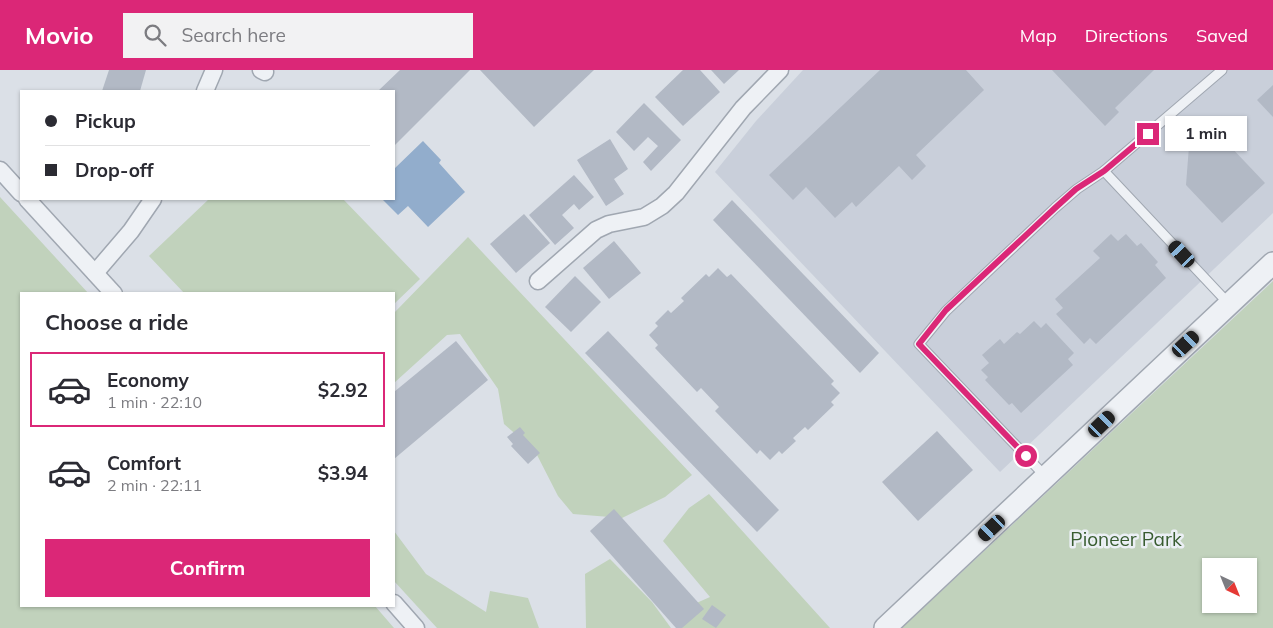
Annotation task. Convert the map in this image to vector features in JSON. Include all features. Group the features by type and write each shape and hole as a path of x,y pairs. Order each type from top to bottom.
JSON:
{"street":[{"path":"205,90 214,70"},
{"path":"538,281 596,230 609,224 644,217 662,206 681,187 743,108 780,70"},
{"path":"0,170 20,192"},
{"path":"28,200 112,292"},
{"path":"95,273 131,231 152,200"},
{"path":"886,628 1273,263"},
{"path":"395,604 416,628"}],"lane":[{"path":"1046,477 919,344 946,310 1076,189 1104,171 1222,70"},
{"path":"1104,171 1229,304"}],"shaded area":[{"path":"803,70 1273,70 1273,213 1000,472 715,172 756,121"}],"green space":[{"path":"0,197 87,292 20,292 20,607 376,607 394,628 0,628"},
{"path":"208,200 344,200 420,279 395,303 395,292 183,292 149,256"},
{"path":"468,237 692,475 665,497 622,518 573,514 558,496 535,451 504,424 498,389 460,334 447,335 395,382 395,312"},
{"name":"Pioneer Park","path":"1273,281 1273,628 902,628"},
{"path":"709,494 830,628 677,628 692,605 710,597 663,541 689,508"},
{"path":"395,532 426,574 486,612 490,591 528,598 539,628 437,628 395,582"},
{"path":"610,559 652,602 671,628 586,628 585,574"}],"water":[{"path":"423,141 441,160 439,163 465,192 428,227 408,206 398,215 383,200 395,200 395,168"}],"building":[{"path":"109,70 146,70 140,90 102,90"},
{"path":"400,70 470,70 395,145 395,90 379,90"},
{"path":"480,70 594,70 534,127"},
{"path":"683,70 700,70 720,92 683,126 655,97"},
{"path":"711,70 739,70 724,84"},
{"path":"880,70 966,70 984,90 916,155 926,166 912,180 899,166 856,207 852,202 835,218 806,187 793,200 769,175"},
{"path":"1052,70 1154,70 1115,108 1119,112 1105,126"},
{"path":"1273,85 1273,117 1257,100"},
{"path":"644,103 681,140 651,171 643,162 658,146 648,137 634,151 616,132"},
{"path":"1210,125 1265,183 1222,223 1186,185 1189,146"},
{"path":"610,139 628,169 614,179 624,194 606,206 577,160"},
{"path":"574,175 594,197 579,210 574,204 562,215 574,228 555,245 529,215"},
{"path":"732,200 879,353 860,373 713,220"},
{"path":"524,214 550,243 516,273 490,244"},
{"path":"1111,234 1118,241 1126,234 1137,246 1141,243 1158,262 1155,265 1166,278 1096,344 1090,338 1084,344 1056,314 1063,308 1055,299 1100,258 1093,251"},
{"path":"614,241 641,273 609,299 583,268"},
{"path":"718,268 727,277 731,274 834,381 831,384 840,393 831,402 834,405 808,430 805,427 793,438 796,441 782,454 779,451 770,460 760,450 757,454 715,411 719,407 701,388 697,392 655,348 658,345 649,335 658,326 655,323 668,310 671,313 684,301 681,298 706,274 709,277"},
{"path":"575,276 601,302 571,332 545,307"},
{"path":"1034,321 1041,328 1046,323 1074,353 1068,359 1073,365 1021,413 1012,403 1009,405 985,380 988,377 981,370 989,363 982,355 1000,339 1004,344 1017,332 1020,334"},
{"path":"608,331 779,510 757,532 585,353"},
{"path":"456,341 488,380 395,458 395,391"},
{"path":"520,427 525,433 523,435 540,453 528,464 511,446 513,444 507,437"},
{"path":"937,431 973,470 918,521 882,482"},
{"path":"614,509 704,609 682,628 676,628 590,531"},
{"path":"712,605 726,615 716,628 702,619"}],"route":[{"path":"1026,456 919,344 946,310 1055,208 1076,189 1104,171 1148,134"}]}
